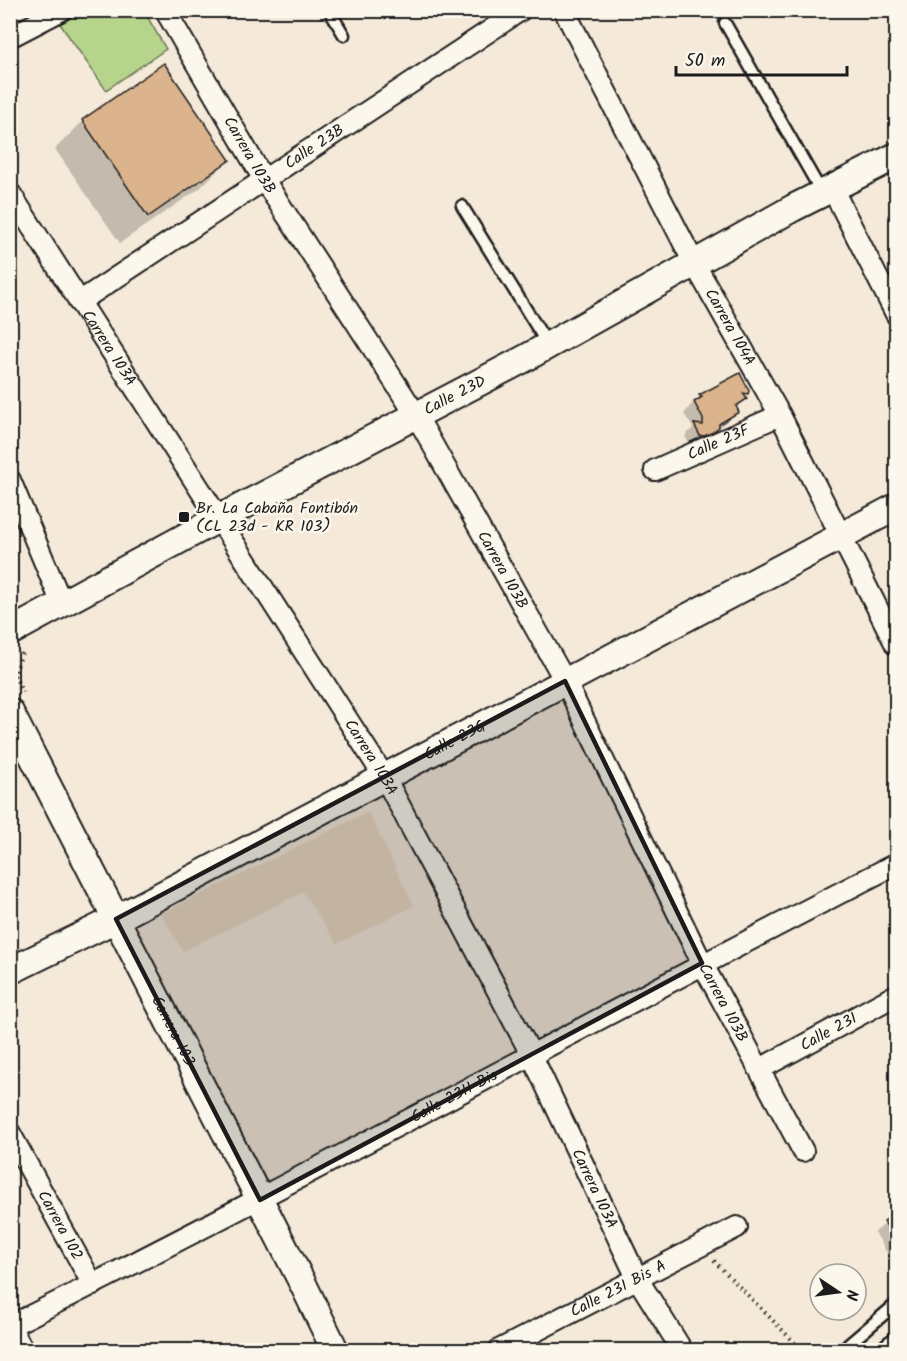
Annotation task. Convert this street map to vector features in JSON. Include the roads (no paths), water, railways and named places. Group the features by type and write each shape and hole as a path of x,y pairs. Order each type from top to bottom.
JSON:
{"main road":[{"path":"893,1350 897,1347"}],"street":[{"path":"10,37 62,10"},
{"name":"Carrera 103B","path":"165,10 264,180 416,415 565,681 702,963 803,1151"},
{"name":"Calle 23B","path":"79,302 521,10"},
{"name":"Carrera 104A","path":"564,10 694,263 780,415 897,645"},
{"name":"Calle 23D","path":"10,632 218,519 548,345 827,191 897,156"},
{"path":"827,191 897,314"},
{"name":"Carrera 103A","path":"10,193 385,778 531,1054 637,1278 682,1350"},
{"name":"Calle 23F","path":"656,470 780,415"},
{"path":"10,480 62,604"},
{"name":"Calle 23G","path":"10,971 117,919 897,507"},
{"name":"Carrera 103","path":"10,712 335,1350"},
{"name":"Calle 23H Bis","path":"10,1326 260,1200 702,963 897,864"},
{"name":"Calle 23I","path":"760,1070 897,995"},
{"name":"Carrera 102","path":"10,1133 93,1285"},
{"name":"Calle 23I Bis A","path":"499,1350 737,1227"},
{"path":"10,1326 23,1350"}],"lane":[{"path":"329,10 344,35"},
{"path":"725,23 827,191"},
{"path":"462,206 548,345"},
{"path":"842,1350 897,1305"}],"place":[{"name":"Br. La Cabaña Fontibón (CL 23d - KR 103)","path":"184,517"}]}
